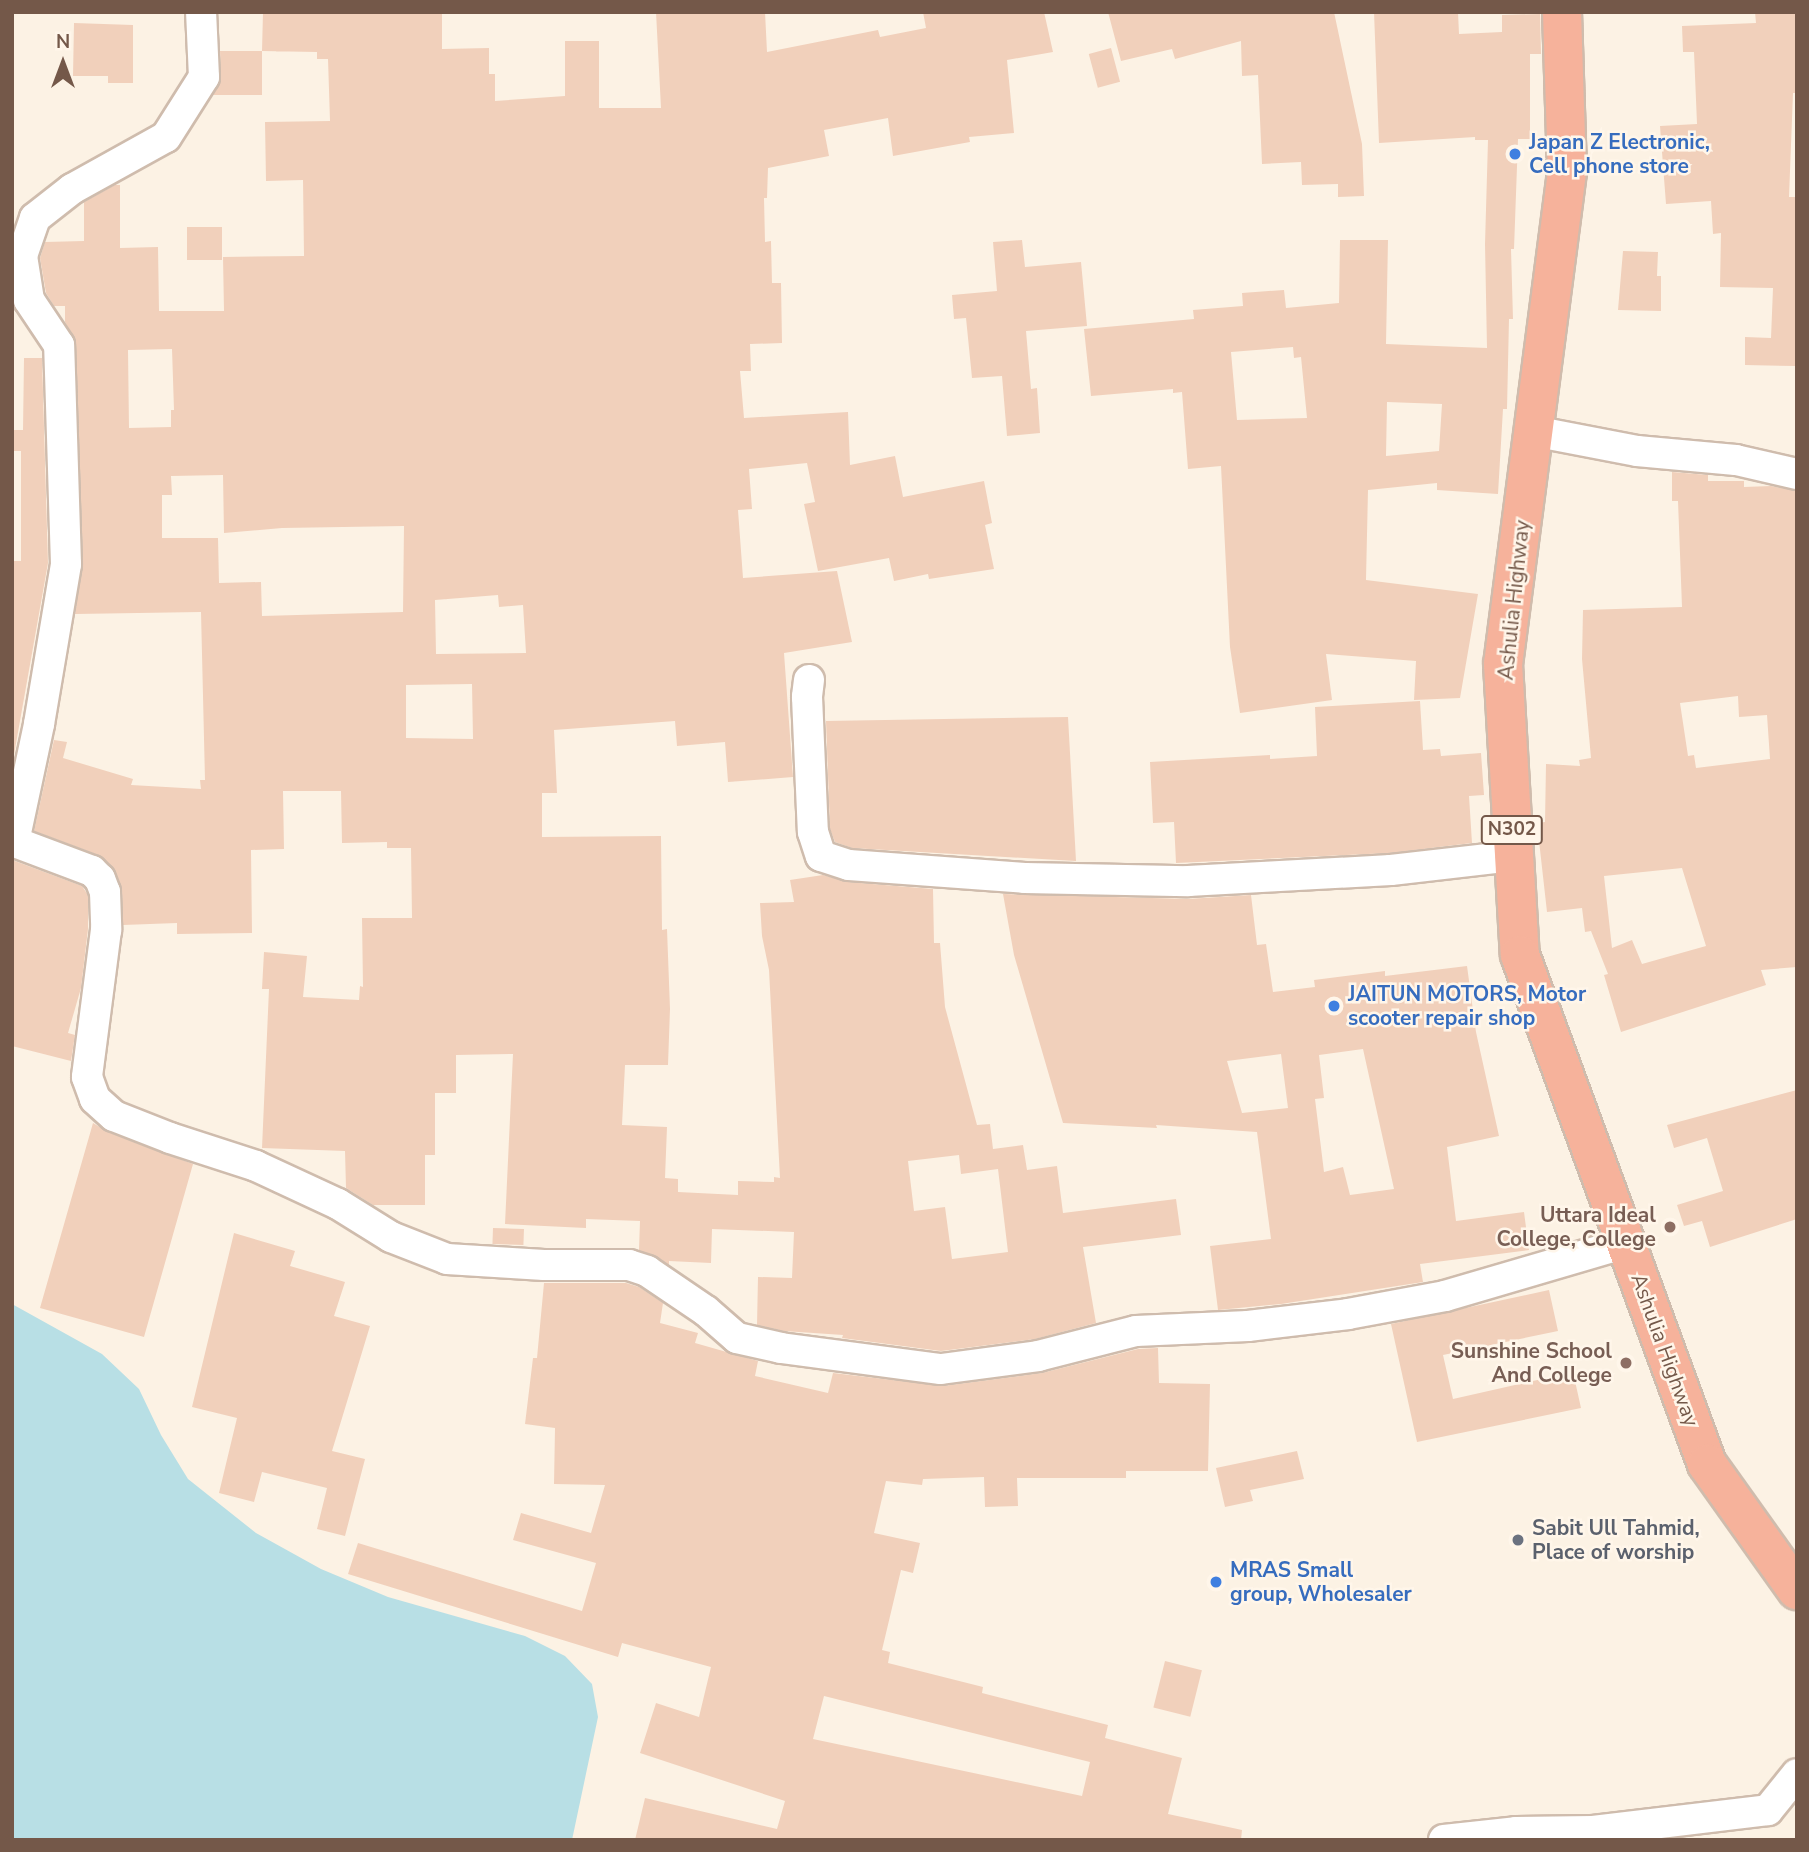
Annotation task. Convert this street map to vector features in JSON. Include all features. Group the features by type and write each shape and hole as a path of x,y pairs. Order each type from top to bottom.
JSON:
{"highway":[{"name":"Ashulia Highway","path":"1562,12 1567,172 1503,664 1520,955 1707,1464 1797,1590"}],"street":[{"path":"201,12 204,77 166,137 72,189 35,218 22,256 29,300 59,345 66,564 39,724 13,842 92,871 105,892 106,930 87,1077 95,1099 114,1116 256,1166 338,1205 391,1237 447,1259 544,1265 629,1265 647,1271 706,1311 737,1338 781,1348 941,1369 1038,1356 1136,1331 1248,1326 1445,1296 1626,1243"},
{"path":"1533,431 1637,451 1736,460 1797,474"},
{"path":"809,680 807,697 813,832 821,856 849,865 1025,878 1188,881 1391,870 1514,856"},
{"path":"1444,1840 1516,1832 1593,1831 1768,1810 1797,1774"}],"water":[{"path":"12,1304 102,1354 139,1389 161,1435 188,1479 256,1533 321,1569 388,1597 525,1636 565,1656 592,1684 598,1717 572,1840 12,1840"}],"building":[{"path":"263,12 442,12 442,49 489,48 489,74 495,74 495,101 565,96 565,41 599,41 599,108 661,108 656,12 765,12 767,52 878,30 880,37 926,28 923,12 1044,12 1053,52 1007,60 1014,133 969,137 970,142 893,156 888,118 824,130 829,156 768,168 767,198 764,198 765,242 771,241 772,283 781,283 782,343 750,344 751,371 740,371 744,418 848,412 850,465 895,456 903,497 984,481 992,523 985,525 994,569 929,579 928,574 894,581 889,558 818,571 804,504 815,502 807,463 749,469 752,509 738,510 743,578 837,571 852,642 784,653 793,777 728,782 725,742 677,746 675,721 554,730 557,793 542,793 542,837 661,836 662,930 667,929 670,1009 668,1065 625,1065 622,1125 667,1127 665,1178 678,1179 678,1192 738,1195 738,1181 774,1182 774,1177 780,1178 769,970 762,936 760,903 794,902 790,880 823,875 848,882 933,889 934,943 940,943 945,1007 977,1125 990,1124 993,1149 1023,1145 1027,1170 1057,1166 1063,1213 1176,1199 1181,1235 1083,1247 1096,1323 1035,1339 941,1351 842,1338 843,1335 784,1331 757,1325 758,1277 792,1278 794,1232 712,1229 711,1263 669,1261 669,1265 639,1250 640,1221 586,1219 586,1228 505,1224 513,1054 456,1055 456,1093 435,1093 435,1155 425,1155 425,1205 373,1205 346,1188 345,1151 262,1148 269,989 262,989 264,952 307,956 303,997 359,1000 360,986 363,987 362,918 412,918 411,848 387,848 387,842 342,843 341,791 283,791 284,849 251,850 252,933 177,934 177,923 123,925 122,891 112,867 98,855 34,831 54,740 67,742 63,758 133,779 131,785 201,789 200,780 205,780 201,612 75,614 83,564 76,344 65,322 65,306 54,306 46,293 40,258 45,242 84,241 84,202 115,185 120,185 120,248 158,247 159,311 224,311 223,257 304,256 303,180 266,181 265,122 330,121 328,59 317,59 317,52 262,51","holes":["172,349 174,410 171,410 171,427 129,428 128,350","223,475 224,533 282,528 404,526 403,612 262,616 261,582 219,583 218,538 162,538 162,495 172,495 171,476","498,595 499,607 523,605 526,653 436,654 435,600","472,684 473,739 406,738 406,685","959,1155 961,1174 998,1169 1008,1252 952,1259 945,1207 914,1211 908,1161"]},
{"path":"1108,12 1334,12 1362,144 1364,196 1338,197 1338,184 1302,185 1301,162 1262,164 1258,75 1242,76 1241,41 1175,59 1172,49 1121,61"},
{"path":"1374,12 1458,12 1459,34 1502,32 1502,15 1540,14 1541,54 1530,54 1530,139 1518,139 1514,249 1511,249 1513,319 1509,319 1507,409 1503,409 1498,494 1437,490 1437,483 1368,490 1366,580 1478,594 1460,698 1414,700 1416,661 1326,654 1332,700 1240,713 1230,647 1221,466 1188,469 1182,392 1173,393 1173,389 1091,396 1084,329 1194,319 1193,310 1243,306 1242,293 1284,290 1286,308 1339,303 1340,240 1388,240 1386,344 1487,348 1485,244 1488,140 1475,140 1475,137 1379,143","holes":["1293,347 1294,358 1301,357 1307,418 1237,420 1231,352","1387,402 1442,404 1439,451 1386,456"]},
{"path":"1755,12 1797,12 1797,93 1793,93 1789,197 1797,197 1797,366 1745,365 1745,337 1771,338 1773,288 1720,287 1721,233 1713,234 1711,201 1666,204 1660,126 1697,124 1694,52 1683,52 1682,26 1756,23"},
{"path":"74,23 133,25 133,83 108,83 108,76 73,76"},
{"path":"1111,48 1120,82 1098,88 1089,54"},
{"path":"220,51 262,51 262,95 213,95 221,77"},
{"path":"187,227 222,227 222,260 187,260"},
{"path":"1022,240 1025,267 1081,262 1087,326 1026,331 1031,389 1037,388 1040,433 1007,436 1002,376 972,378 966,318 954,319 952,295 997,291 993,242"},
{"path":"1623,251 1658,252 1657,276 1661,276 1661,311 1618,310"},
{"path":"24,358 42,358 48,563 12,766 12,561 21,561 21,451 13,451 13,430 23,430"},
{"path":"1672,472 1708,475 1708,481 1744,481 1744,487 1771,486 1797,491 1797,967 1761,970 1766,985 1621,1032 1604,975 1608,974 1591,931 1585,932 1582,908 1547,912 1537,823 1545,822 1546,764 1580,766 1579,760 1591,758 1582,659 1583,610 1682,607 1678,501 1672,501","holes":["1738,696 1739,717 1767,715 1770,759 1696,768 1694,755 1688,756 1680,703","1682,868 1706,946 1642,964 1632,940 1612,948 1604,876"]},
{"path":"1420,701 1423,750 1440,749 1441,756 1481,753 1484,795 1469,796 1472,843 1390,853 1176,863 1174,822 1153,823 1150,762 1270,755 1270,759 1317,756 1315,707"},
{"path":"1068,717 1076,861 852,848 835,842 830,829 826,721"},
{"path":"12,860 82,886 88,895 88,929 81,988 68,1033 75,1035 71,1061 12,1046"},
{"path":"1003,894 1188,899 1251,895 1257,945 1266,944 1273,992 1315,987 1314,980 1385,971 1385,976 1467,966 1476,1032 1499,1136 1447,1147 1456,1221 1524,1212 1529,1250 1420,1264 1423,1282 1281,1304 1218,1310 1210,1246 1271,1239 1257,1132 1156,1125 1157,1128 1063,1123 1014,955","holes":["1363,1049 1394,1189 1350,1195 1343,1167 1324,1172 1315,1099 1324,1098 1319,1055","1281,1054 1288,1108 1242,1113 1227,1061"]},
{"path":"1797,1090 1797,1219 1710,1247 1702,1221 1684,1226 1677,1205 1723,1191 1707,1138 1674,1148 1667,1125"},
{"path":"93,1123 108,1132 193,1164 144,1337 40,1308"},
{"path":"493,1228 524,1229 523,1245 492,1244"},
{"path":"234,1233 295,1251 290,1266 345,1282 334,1316 370,1326 332,1451 365,1459 345,1536 317,1529 327,1488 262,1472 254,1502 219,1493 237,1418 192,1407"},
{"path":"544,1283 626,1283 639,1287 663,1303 660,1323 698,1333 695,1343 758,1361 755,1376 828,1393 833,1373 943,1386 1042,1373 1138,1349 1158,1348 1159,1383 1210,1384 1208,1471 1126,1471 1126,1478 1017,1478 1018,1506 985,1507 984,1477 923,1479 922,1485 886,1481 874,1533 920,1543 913,1573 901,1570 882,1650 890,1652 888,1663 983,1687 982,1693 1108,1725 1105,1738 1182,1758 1168,1814 1242,1830 1241,1840 635,1840 645,1798 777,1829 785,1801 640,1753 656,1703 699,1717 711,1667 622,1643 618,1657 348,1574 358,1543 582,1611 596,1563 513,1540 521,1513 591,1533 605,1485 554,1484 555,1428 525,1424 533,1358 537,1358","holes":["824,1696 1090,1762 1082,1796 813,1739"]},
{"path":"1549,1290 1558,1331 1443,1355 1453,1399 1573,1372 1581,1408 1417,1442 1391,1324"},
{"path":"1297,1451 1304,1479 1250,1490 1253,1501 1225,1507 1216,1468"},
{"path":"1165,1661 1202,1670 1190,1717 1153,1708"}],"place":[{"name":"Japan Z Electronic, Cell phone store","path":"1515,154"},
{"name":"JAITUN MOTORS, Motor scooter repair shop","path":"1334,1006"},
{"name":"Uttara Ideal College, College","path":"1670,1227"},
{"name":"Sunshine School And College","path":"1626,1363"},
{"name":"Sabit Ull Tahmid, Place of worship","path":"1518,1540"},
{"name":"MRAS Small group, Wholesaler","path":"1216,1582"}]}
